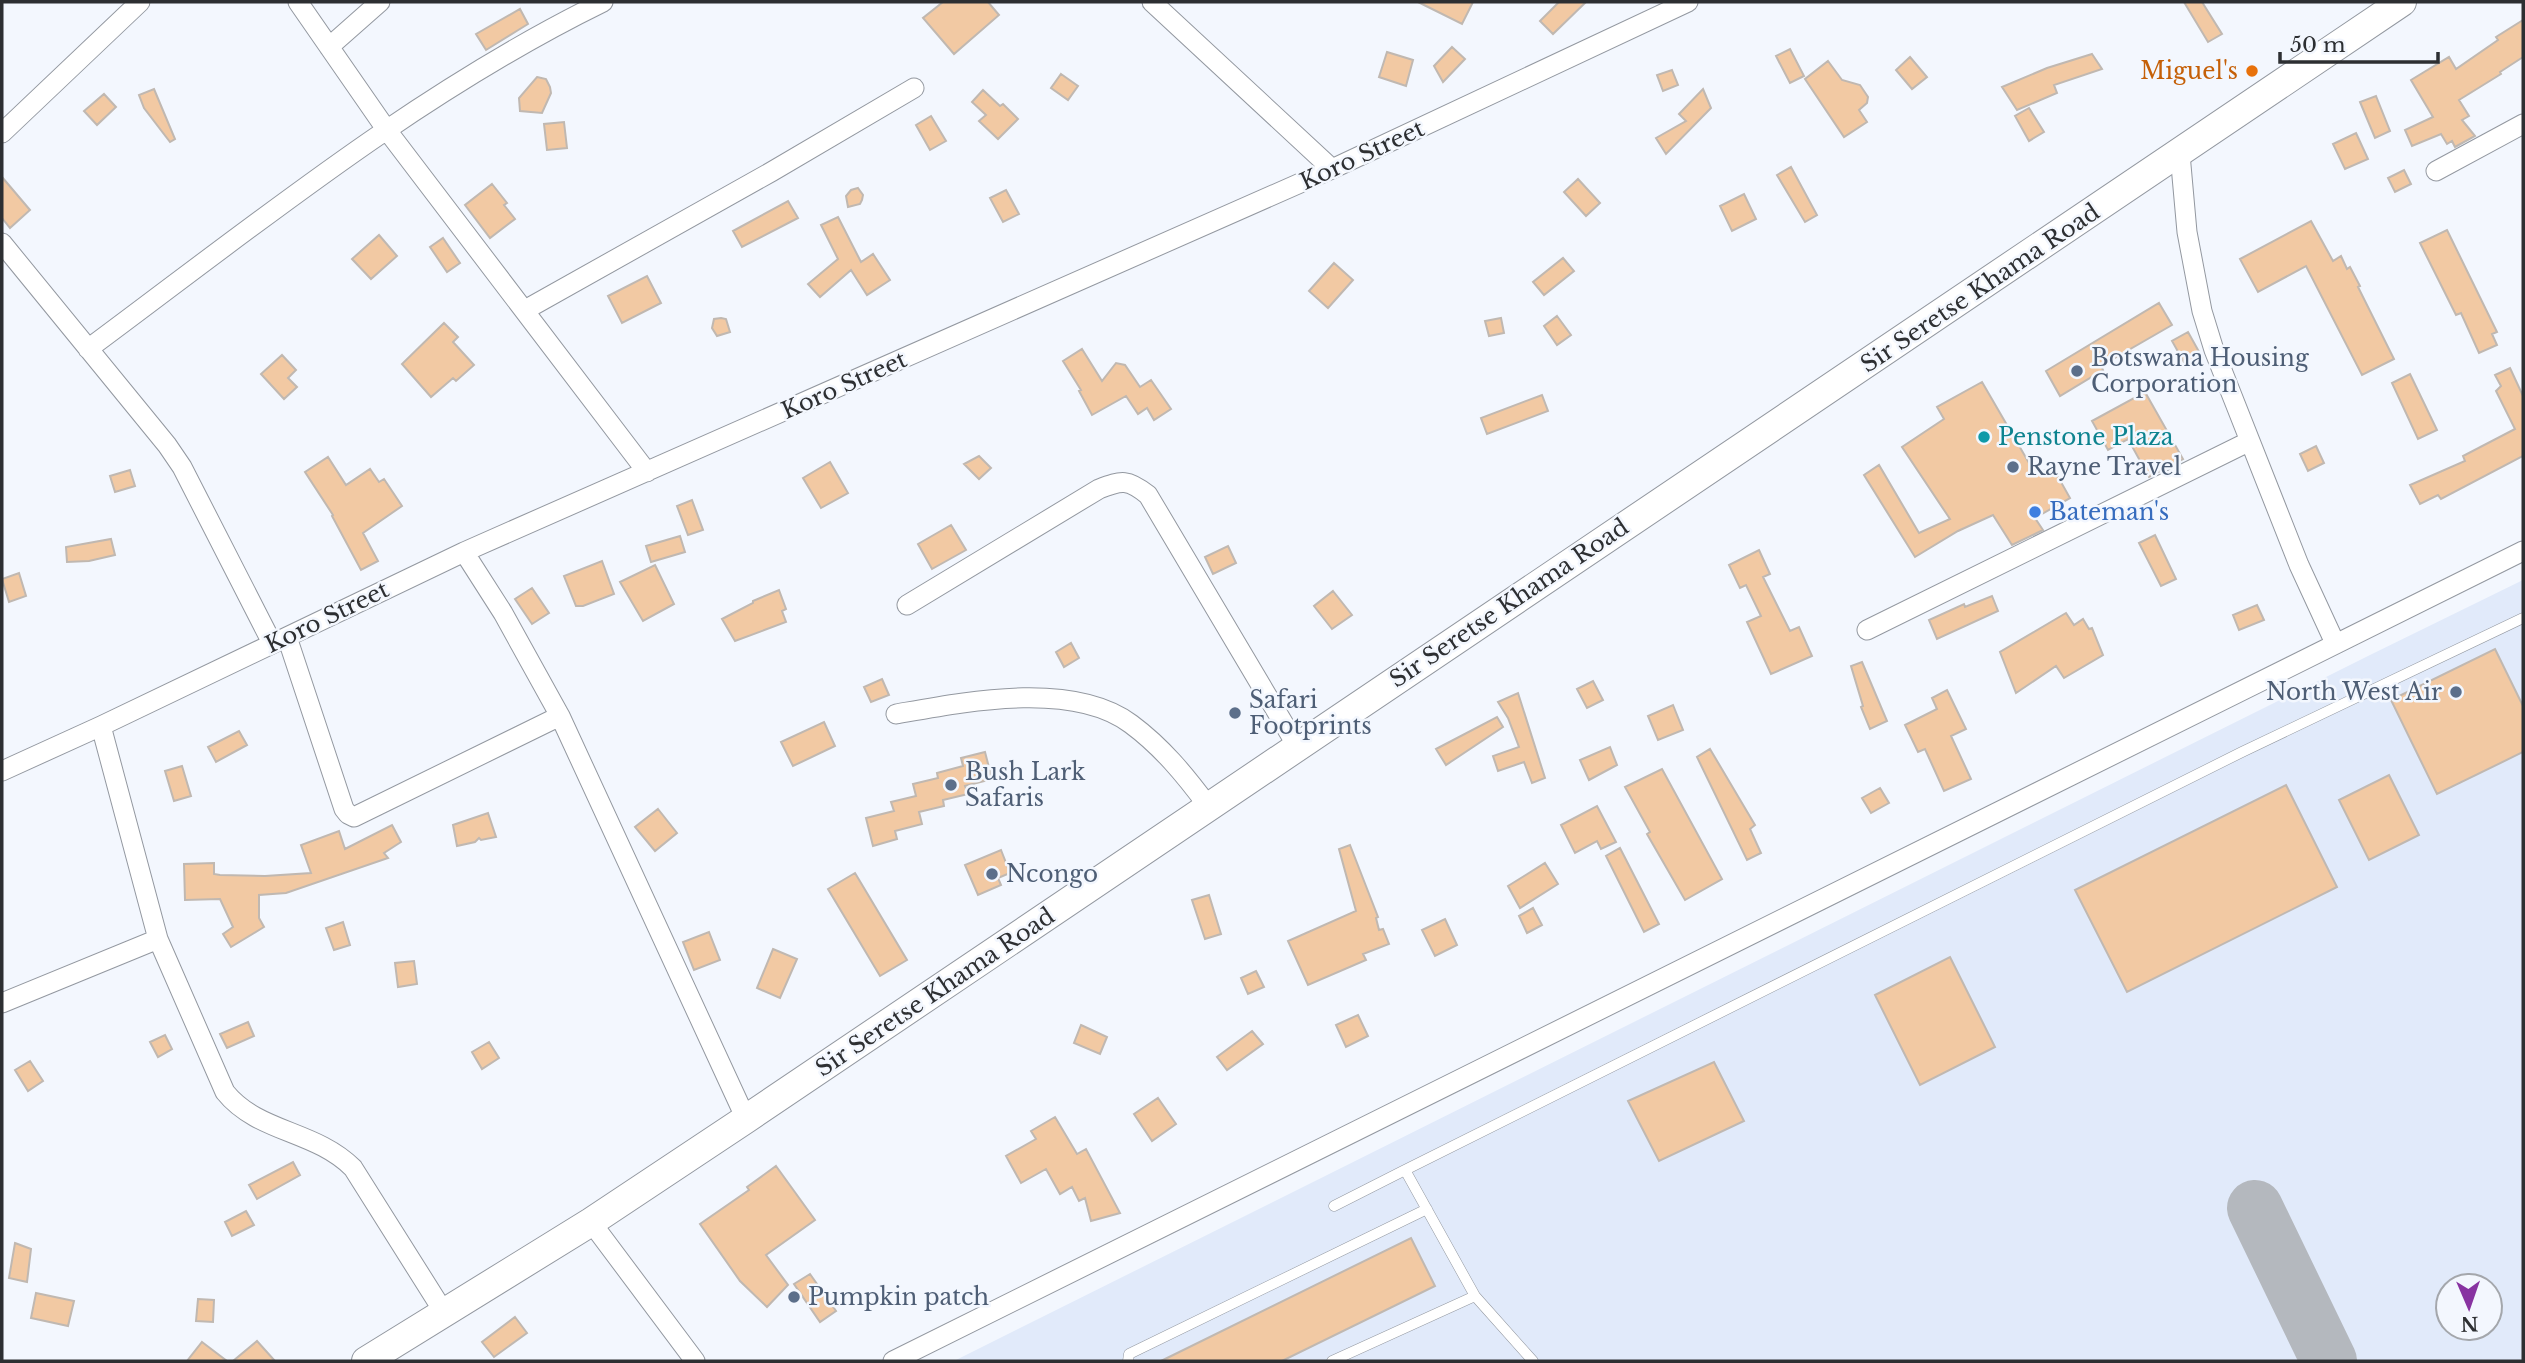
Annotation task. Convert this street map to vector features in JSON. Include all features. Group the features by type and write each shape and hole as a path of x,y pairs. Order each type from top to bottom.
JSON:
{"main road":[{"name":"Sir Seretse Khama Road","path":"366,1361 590,1222 746,1119 2402,2"}],"street":[{"path":"2,133 140,2"},
{"path":"298,2 386,129 647,472"},
{"path":"329,47 380,2"},
{"path":"88,349 386,129 554,26 600,2"},
{"path":"1153,2 1332,169"},
{"name":"Koro Street","path":"4,768 101,726 464,552 1332,169 1653,9 1688,2"},
{"path":"526,310 914,88"},
{"path":"2436,171 2523,124"},
{"path":"2179,154 2187,232 2202,311 2214,350 2299,565 2335,643"},
{"path":"2,243 182,467 280,640 348,814 354,817 560,716"},
{"path":"1867,630 2250,441"},
{"path":"908,605 1099,489 1118,482 1134,484 1148,495 1297,746"},
{"path":"893,1361 2523,551"},
{"path":"464,552 503,613 560,716 746,1119"},
{"path":"896,714 967,701 1072,699 1102,709 1129,723 1165,753 1208,806"},
{"path":"101,726 158,939 225,1092 237,1107 324,1145 339,1154 353,1168 445,1314"},
{"path":"2,1003 158,939"},
{"path":"590,1222 695,1361"}],"lane":[{"path":"1334,1206 2230,758 2523,618"},
{"path":"1405,1170 1475,1296 1533,1361"},
{"path":"1128,1361 1129,1354 1427,1209"},
{"path":"1332,1361 1475,1296"}],"shaded area":[{"path":"2523,580 2523,1361 954,1361 2370,655"}],"building":[{"path":"943,2 988,2 999,15 954,54 923,18"},
{"path":"1418,2 1473,2 1462,24"},
{"path":"1559,2 1586,2 1553,34 1540,21"},
{"path":"2184,2 2202,2 2222,34 2208,42"},
{"path":"520,9 528,24 486,50 476,34"},
{"path":"2523,20 2523,57 2459,100 2469,116 2462,120 2475,136 2455,147 2452,141 2447,144 2441,134 2412,146 2405,130 2433,117 2411,80 2449,57 2456,69 2498,40 2496,37"},
{"path":"1452,47 1465,59 1443,82 1434,66"},
{"path":"1790,49 1804,76 1790,83 1776,56"},
{"path":"1387,52 1413,60 1406,86 1379,77"},
{"path":"2092,54 2102,69 2054,85 2057,93 2017,110 2002,87 2047,68"},
{"path":"1910,57 1927,77 1912,89 1896,70"},
{"path":"1828,61 1842,80 1860,85 1868,97 1867,103 1859,110 1867,122 1844,137 1805,79"},
{"path":"1672,70 1678,85 1663,91 1657,75"},
{"path":"1061,74 1078,86 1068,100 1051,88"},
{"path":"537,77 546,79 551,93 542,113 520,111 519,98"},
{"path":"154,89 175,139 170,142 144,108 139,95"},
{"path":"1703,89 1711,108 1666,154 1656,138 1686,121 1679,114"},
{"path":"983,90 1018,119 998,139 979,121 986,115 972,102"},
{"path":"104,94 116,107 97,125 84,111"},
{"path":"2376,96 2390,131 2375,138 2360,102"},
{"path":"2029,108 2044,132 2029,141 2015,116"},
{"path":"931,116 946,141 930,150 916,125"},
{"path":"564,122 567,148 547,150 544,124"},
{"path":"2356,133 2368,159 2345,169 2333,144"},
{"path":"1791,167 1817,215 1805,222 1777,175"},
{"path":"2404,170 2411,184 2395,192 2388,178"},
{"path":"2,177 30,210 10,228 2,218"},
{"path":"1578,179 1600,203 1586,216 1564,192"},
{"path":"492,184 507,203 504,205 515,219 490,238 465,205"},
{"path":"858,188 863,195 860,204 848,207 846,196 851,190"},
{"path":"1006,190 1019,214 1003,222 990,198"},
{"path":"1744,194 1756,219 1732,231 1720,206"},
{"path":"788,201 798,218 742,247 733,231"},
{"path":"838,217 861,262 873,254 890,280 867,295 851,270 820,297 808,284 838,259 821,225"},
{"path":"2311,221 2333,261 2341,256 2347,269 2350,267 2394,359 2362,375 2306,266 2258,292 2240,259"},
{"path":"2447,230 2497,332 2492,334 2497,345 2479,353 2461,313 2456,315 2420,243"},
{"path":"379,235 397,256 371,279 352,259"},
{"path":"443,238 460,263 447,272 430,247"},
{"path":"1563,258 1574,271 1544,295 1533,282"},
{"path":"1334,263 1353,280 1328,308 1309,291"},
{"path":"647,276 661,303 622,323 608,296"},
{"path":"2159,303 2172,325 2101,366 2103,370 2060,396 2046,371"},
{"path":"1557,316 1571,335 1557,345 1544,326"},
{"path":"1501,318 1504,333 1489,336 1485,321"},
{"path":"714,319 726,319 730,332 717,336 712,328"},
{"path":"444,323 458,337 453,342 474,365 456,381 453,378 431,397 402,364"},
{"path":"2188,332 2202,357 2186,366 2172,341"},
{"path":"1082,349 1102,381 1116,363 1125,365 1140,387 1151,380 1171,409 1154,420 1147,408 1138,414 1126,396 1092,415 1079,391 1081,390 1063,361"},
{"path":"282,355 296,370 288,378 297,387 284,399 261,374"},
{"path":"2510,368 2523,396 2523,456 2441,499 2438,495 2420,504 2410,485 2465,461 2463,456 2515,429 2496,391 2501,386 2495,375"},
{"path":"2410,374 2437,430 2418,439 2392,383"},
{"path":"1982,382 2036,475 2052,466 2070,498 2035,518 2043,530 2012,545 1993,515 1958,531 1915,557 1864,475 1879,465 1919,533 1950,519 1902,447 1944,419 1937,407"},
{"path":"2145,392 2183,459 2149,477 2128,439 2108,450 2092,421"},
{"path":"1542,395 1548,411 1487,434 1481,418"},
{"path":"2316,446 2324,463 2308,471 2300,454"},
{"path":"979,456 991,468 979,479 964,464"},
{"path":"328,457 346,485 370,469 379,482 384,479 402,506 363,533 378,561 361,570 333,515 305,472"},
{"path":"830,462 848,493 821,508 803,478"},
{"path":"130,470 135,486 115,492 110,476"},
{"path":"692,500 703,530 688,535 677,506"},
{"path":"951,525 966,550 932,569 918,544"},
{"path":"2155,535 2176,579 2161,586 2139,543"},
{"path":"680,536 685,552 651,562 646,546"},
{"path":"111,539 115,555 89,561 67,562 66,547"},
{"path":"1228,546 1236,563 1213,574 1205,557"},
{"path":"1759,550 1770,574 1763,577 1790,631 1799,627 1812,656 1771,674 1747,622 1761,616 1746,585 1740,588 1729,565"},
{"path":"602,561 614,594 583,606 576,606 564,576"},
{"path":"655,565 674,604 643,621 620,582"},
{"path":"19,573 26,596 9,602 2,579"},
{"path":"532,588 549,613 532,624 515,599"},
{"path":"779,590 786,609 782,611 786,622 735,641 722,619"},
{"path":"1333,591 1352,615 1332,629 1314,606"},
{"path":"1992,596 1998,611 1937,639 1929,620 1964,604 1965,607"},
{"path":"2257,605 2264,620 2239,630 2233,615"},
{"path":"2066,613 2074,625 2083,619 2089,629 2092,628 2103,655 2064,678 2056,666 2016,693 2000,652"},
{"path":"1071,643 1079,658 1064,667 1056,652"},
{"path":"2495,649 2523,706 2523,752 2437,794 2391,700"},
{"path":"1862,662 1887,721 1870,729 1861,707 1863,706 1851,666"},
{"path":"882,679 889,695 871,702 864,687"},
{"path":"1593,681 1603,700 1587,708 1577,689"},
{"path":"1947,690 1966,729 1951,736 1971,779 1944,791 1925,749 1918,752 1905,725 1937,709 1932,698"},
{"path":"1518,693 1545,778 1532,783 1524,762 1498,771 1493,756 1519,747 1508,718 1498,702"},
{"path":"1673,705 1683,730 1658,740 1648,716"},
{"path":"1497,717 1503,727 1446,765 1436,749"},
{"path":"824,722 835,746 793,766 781,742"},
{"path":"239,731 247,745 216,762 208,747"},
{"path":"1610,747 1617,765 1589,780 1580,760"},
{"path":"1710,749 1755,825 1750,829 1761,853 1747,860 1697,757"},
{"path":"985,752 992,779 965,786 968,794 943,800 944,806 919,812 922,824 895,831 897,839 873,846 866,818 894,811 891,802 916,796 913,784 938,778 937,773 963,766 961,758"},
{"path":"182,766 191,796 174,801 165,771"},
{"path":"1662,769 1722,879 1685,900 1647,834 1650,832 1625,787"},
{"path":"2389,775 2419,835 2369,860 2339,800"},
{"path":"2286,785 2337,887 2127,992 2075,890"},
{"path":"1880,788 1889,803 1871,813 1862,798"},
{"path":"1597,806 1616,842 1601,849 1597,841 1575,853 1561,825"},
{"path":"658,809 677,833 655,851 635,827"},
{"path":"488,813 496,837 481,840 479,838 475,842 457,846 453,825"},
{"path":"392,825 401,842 384,853 388,858 286,893 259,895 259,918 264,927 231,947 223,934 233,927 220,899 185,900 184,864 214,863 214,874 220,875 311,873 301,845 339,831 345,849"},
{"path":"1350,845 1378,917 1379,930 1383,929 1389,944 1363,954 1366,960 1308,985 1288,941 1356,911 1339,849"},
{"path":"1620,848 1659,924 1644,932 1606,856"},
{"path":"1001,850 1010,873 998,878 1001,885 978,895 965,865"},
{"path":"1545,863 1558,884 1520,908 1508,886"},
{"path":"855,873 907,960 880,976 828,889"},
{"path":"1209,895 1221,934 1205,939 1192,900"},
{"path":"1533,908 1542,925 1527,933 1519,916"},
{"path":"1445,919 1457,945 1435,956 1422,930"},
{"path":"343,922 350,945 334,950 326,928"},
{"path":"709,932 720,960 694,970 683,942"},
{"path":"773,949 797,959 780,998 757,988"},
{"path":"1950,957 1995,1047 1920,1085 1875,995"},
{"path":"414,961 417,984 398,987 395,963"},
{"path":"1256,971 1264,987 1248,994 1241,978"},
{"path":"1358,1015 1368,1036 1346,1047 1336,1025"},
{"path":"248,1022 254,1036 227,1048 220,1034"},
{"path":"1081,1025 1107,1037 1100,1054 1074,1043"},
{"path":"1252,1031 1263,1044 1227,1070 1217,1057"},
{"path":"165,1035 172,1049 158,1057 150,1042"},
{"path":"489,1042 499,1058 482,1069 472,1052"},
{"path":"30,1061 43,1081 28,1091 15,1070"},
{"path":"1714,1062 1744,1121 1659,1161 1628,1101"},
{"path":"1158,1098 1176,1124 1152,1141 1134,1114"},
{"path":"1055,1117 1077,1154 1086,1149 1120,1213 1091,1221 1085,1198 1079,1201 1072,1187 1060,1194 1046,1169 1021,1183 1006,1156 1036,1139 1031,1131"},
{"path":"293,1162 300,1175 257,1199 249,1185"},
{"path":"776,1166 815,1220 766,1255 788,1285 767,1307 740,1281 700,1224 749,1190 747,1187"},
{"path":"246,1211 254,1225 232,1236 225,1222"},
{"path":"1411,1238 1435,1286 1282,1361 1161,1361"},
{"path":"15,1243 31,1249 27,1282 9,1278"},
{"path":"810,1274 836,1311 820,1322 794,1284"},
{"path":"36,1293 74,1301 68,1326 31,1318"},
{"path":"198,1299 214,1300 213,1322 196,1321"},
{"path":"515,1317 527,1333 494,1357 482,1342"},
{"path":"257,1341 275,1361 233,1361"},
{"path":"202,1342 227,1361 187,1361"}],"taxiway":[{"path":"2255,1208 2329,1361"}],"place":[{"name":"Miguel's","path":"2252,71"},
{"name":"Botswana Housing Corporation","path":"2077,371"},
{"name":"Penstone Plaza","path":"1984,437"},
{"name":"Rayne Travel","path":"2013,467"},
{"name":"Bateman's","path":"2035,512"},
{"name":"North West Air","path":"2456,692"},
{"name":"Safari Footprints","path":"1235,713"},
{"name":"Bush Lark Safaris","path":"951,785"},
{"name":"Ncongo","path":"992,874"},
{"name":"Pumpkin patch","path":"794,1297"}]}
